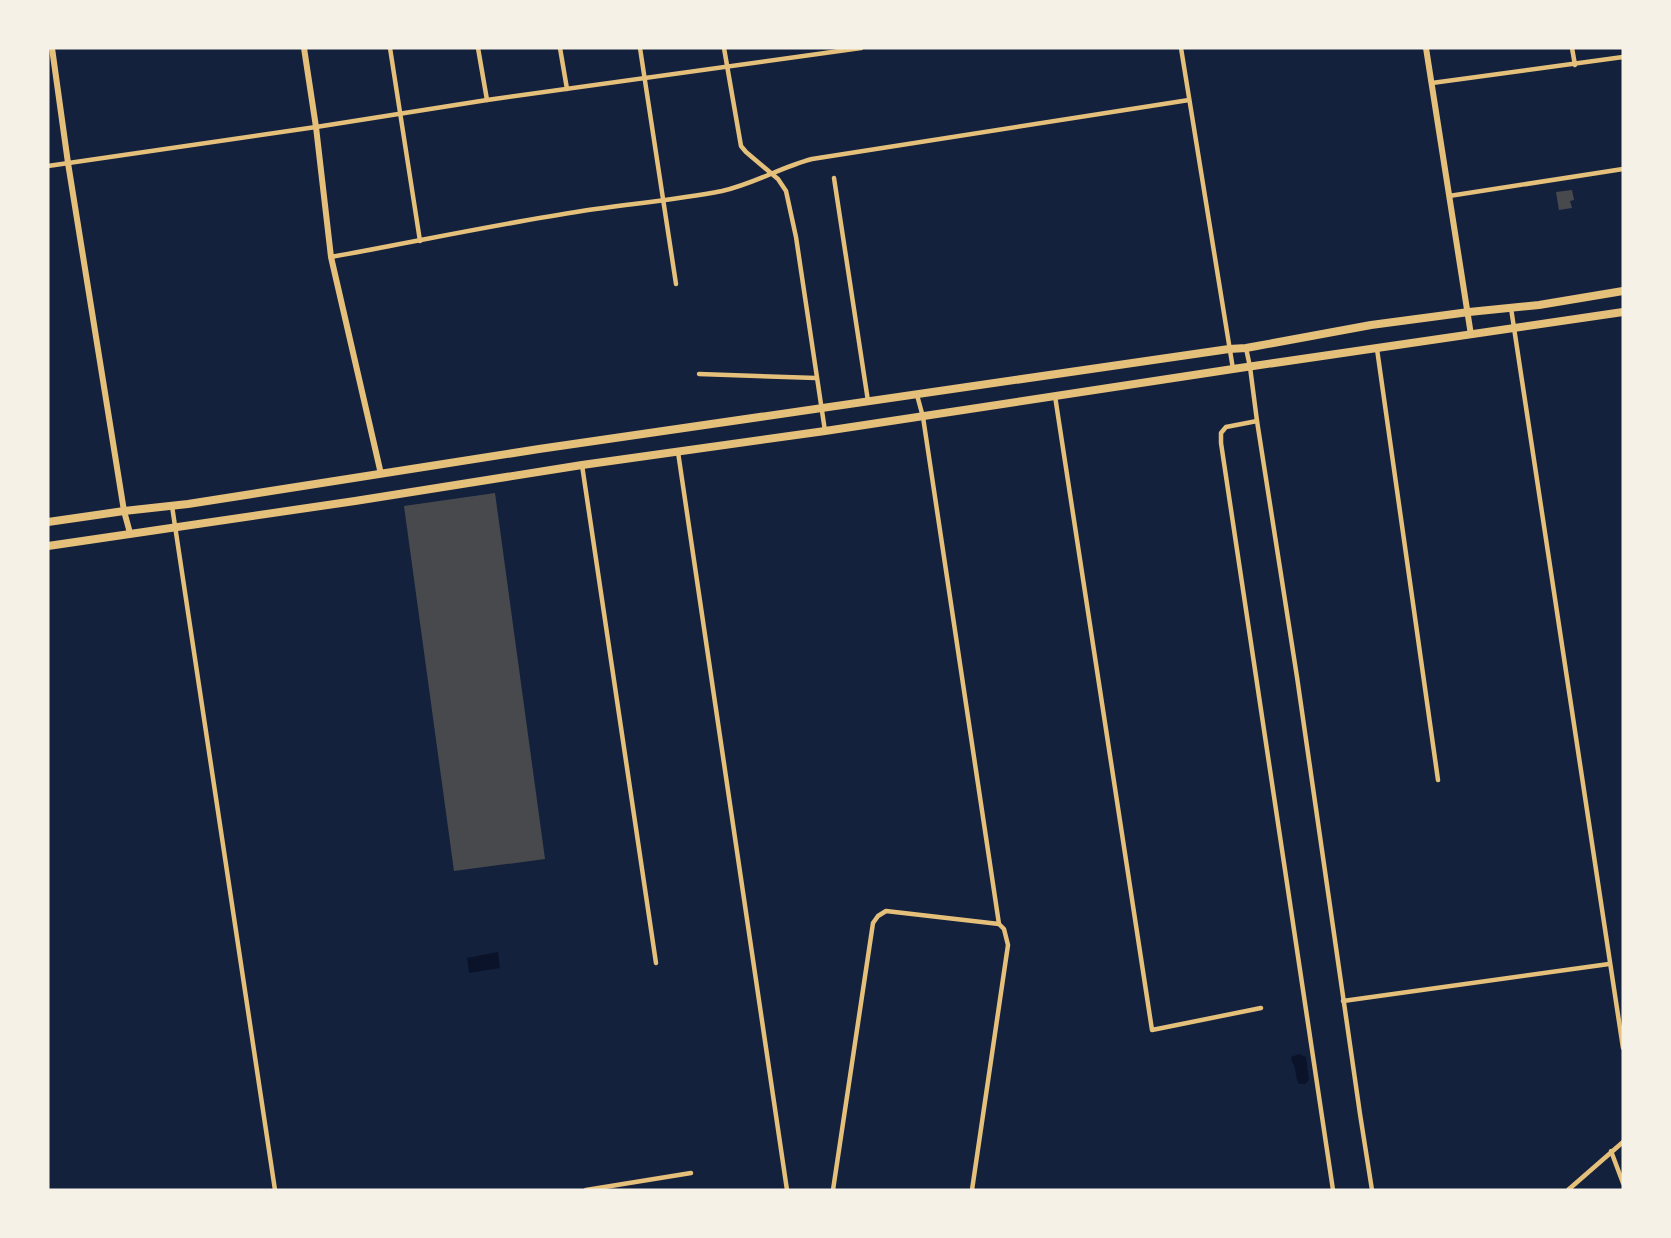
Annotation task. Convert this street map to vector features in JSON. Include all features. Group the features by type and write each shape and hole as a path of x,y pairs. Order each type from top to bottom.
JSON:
{"highway":[{"path":"48,522 172,506 971,385 1246,348 1371,325 1511,308 1623,291"},
{"path":"48,546 1623,312"}],"street":[{"path":"52,48 68,163 124,511 130,533"},
{"path":"304,48 316,127 331,258 381,474"},
{"path":"390,48 420,241"},
{"path":"478,48 487,100"},
{"path":"560,48 567,89"},
{"path":"640,48 676,284"},
{"path":"724,48 741,146 773,174 786,191 796,237 825,431"},
{"path":"48,166 487,100 861,48"},
{"path":"1181,48 1233,369"},
{"path":"1426,48 1471,335"},
{"path":"1572,48 1575,65"},
{"path":"1432,83 1623,57"},
{"path":"331,258 446,234 584,211 664,201 742,186 812,159 1189,100"},
{"path":"1449,196 1623,170"},
{"path":"834,178 868,401"},
{"path":"1511,308 1623,1048"},
{"path":"1246,348 1299,689 1372,1190"},
{"path":"1377,349 1438,780"},
{"path":"699,374 816,378"},
{"path":"917,394 923,417 999,924 1004,929 1008,945 972,1190"},
{"path":"1055,396 1152,1030 1261,1008"},
{"path":"1257,421 1226,428 1221,433 1221,443 1333,1190"},
{"path":"678,452 787,1190"},
{"path":"582,465 656,963"},
{"path":"172,506 274,1190"},
{"path":"833,1190 873,923 886,911 999,924"},
{"path":"1343,1001 1609,964"},
{"path":"1568,1190 1623,1142"},
{"path":"1611,1151 1623,1183"},
{"path":"586,1190 691,1173"}],"water":[{"path":"498,952 500,968 469,973 467,958"},
{"path":"1299,1054 1306,1057 1309,1080 1305,1084 1299,1084 1291,1059"}],"building":[{"path":"1572,190 1574,200 1570,201 1572,208 1559,210 1556,192"},
{"path":"495,493 545,859 454,871 404,506"}]}
